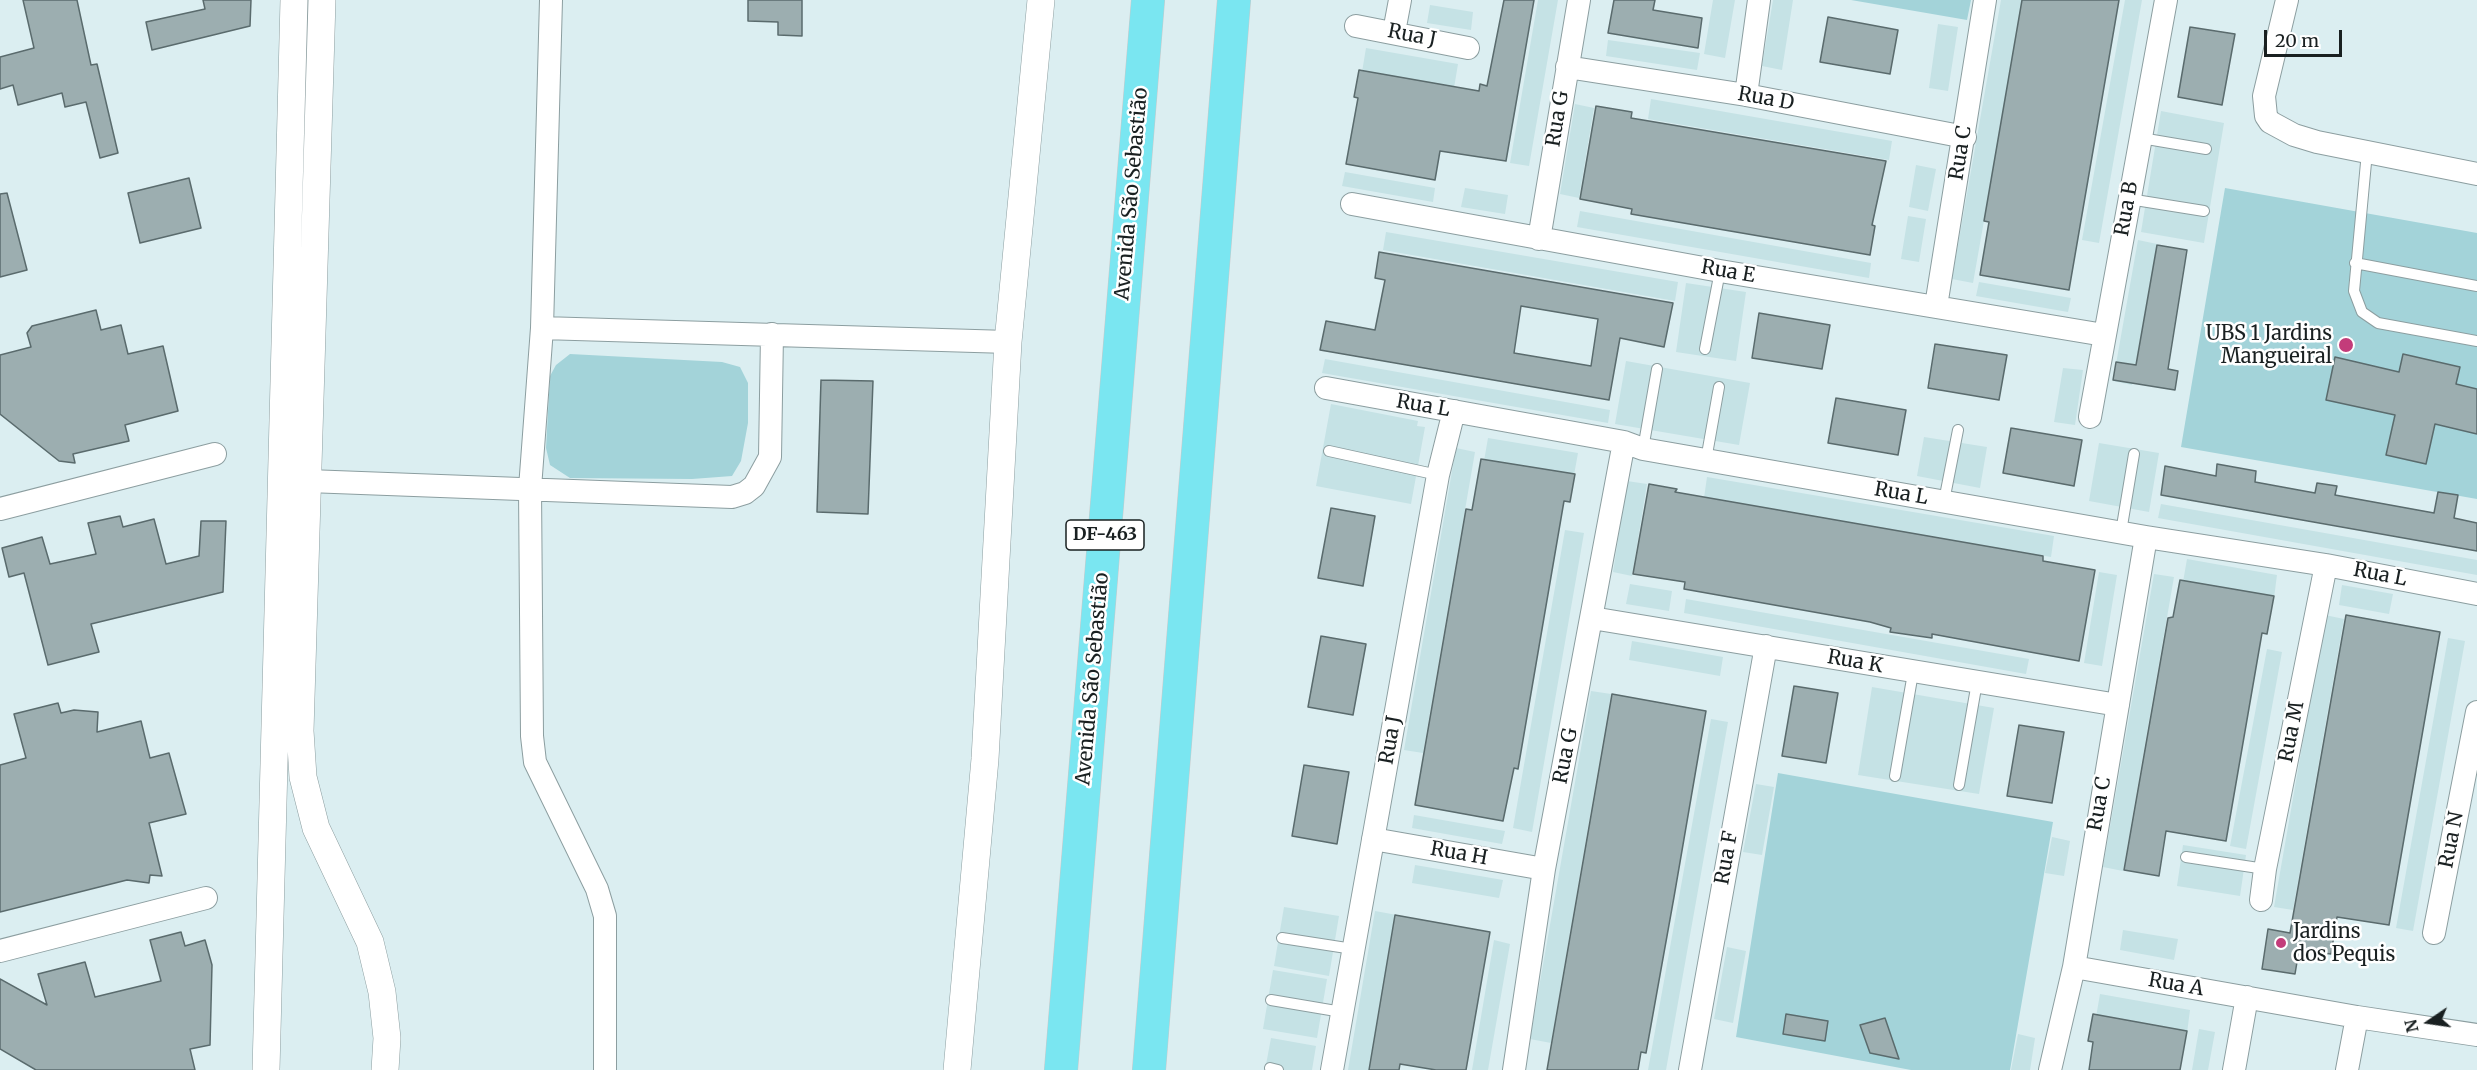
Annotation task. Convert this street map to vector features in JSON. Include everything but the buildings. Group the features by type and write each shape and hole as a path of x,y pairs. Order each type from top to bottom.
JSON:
{"main road":[{"name":"Avenida São Sebastião","path":"1062,1070 1148,0"},
{"path":"1149,1070 1234,0"}],"street":[{"path":"266,1070 294,0"},
{"path":"322,0 300,731 303,777 316,828 370,942 382,992 387,1038 385,1070"},
{"path":"551,0 542,328 530,488 532,736 535,762 597,889 605,916 605,1070"},
{"path":"957,1070 985,759 1008,342 1041,0"},
{"path":"1394,32 1400,0"},
{"name":"Rua G","path":"1539,239 1579,0"},
{"path":"1746,95 1759,0"},
{"name":"Rua C","path":"1935,306 1965,137 1985,0"},
{"name":"Rua B","path":"2091,417 2166,0"},
{"path":"2287,0 2264,96 2266,116 2276,126 2294,135 2477,174"},
{"name":"Rua J","path":"1356,26 1468,48"},
{"name":"Rua D","path":"1567,67 1746,95 1965,137"},
{"name":"Rua E","path":"1352,204 1720,271 2104,335"},
{"path":"542,328 1008,342"},
{"path":"308,481 732,497 745,493 754,486 770,457 772,334"},
{"name":"Rua L","path":"1326,388 1706,460 2146,537 2326,565 2477,594"},
{"name":"Rua J","path":"1332,1070 1438,475 1454,411"},
{"name":"Rua G","path":"1514,1070 1544,869 1592,618 1634,446"},
{"path":"0,508 215,454"},
{"name":"Rua C","path":"2050,1070 2074,967 2146,537"},
{"name":"Rua M","path":"2261,900 2265,869 2326,565"},
{"name":"Rua K","path":"1592,618 1913,673 2118,705"},
{"name":"Rua F","path":"1690,1070 1766,646"},
{"name":"Rua N","path":"2434,933 2477,712"},
{"name":"Rua H","path":"1373,839 1544,869"},
{"path":"0,951 206,898"},
{"name":"Rua A","path":"2074,967 2247,997 2278,1005 2477,1035"},
{"path":"2234,1070 2247,997"},
{"path":"2347,1070 2356,1017"}],"lane":[{"path":"2140,138 2206,149"},
{"path":"2367,152 2354,291 2362,312 2378,323 2477,341"},
{"path":"2129,199 2205,211"},
{"path":"2355,263 2477,286"},
{"path":"1705,349 1720,271"},
{"path":"1634,446 1657,369"},
{"path":"1706,460 1719,387"},
{"path":"1944,501 1958,430"},
{"path":"1329,451 1438,475"},
{"path":"2121,532 2134,454"},
{"path":"1895,776 1913,673"},
{"path":"1959,785 1977,682"},
{"path":"2186,856 2265,869"},
{"path":"1282,938 1353,949"},
{"path":"1271,1000 1342,1012"}],"shaded area":[{"path":"1538,0 1558,0 1529,166 1510,163"},
{"path":"1713,0 1735,0 1725,58 1704,54"},
{"path":"1773,0 1793,0 1782,70 1762,66"},
{"path":"1851,0 1971,0 1967,20"},
{"path":"2001,0 2023,0 1973,283 1952,279"},
{"path":"2125,0 2142,0 2099,243 2082,240"},
{"path":"1430,5 1473,12 1471,30 1427,23"},
{"path":"1938,24 1958,27 1948,91 1929,88"},
{"path":"1608,40 1700,53 1697,70 1606,56"},
{"path":"1366,48 1458,64 1454,88 1362,72"},
{"path":"1651,99 1892,141 1889,160 1648,119"},
{"path":"1575,104 1594,108 1579,198 1560,194"},
{"path":"2161,111 2224,123 2204,243 2141,232"},
{"path":"1916,165 1936,169 1928,211 1909,207"},
{"path":"1345,172 1435,188 1433,202 1342,186"},
{"path":"1465,188 1508,195 1505,214 1461,207"},
{"name":"UBS 1 Jardins Mangueiral","path":"2225,188 2477,233 2477,499 2181,447"},
{"path":"1580,211 1871,263 1869,278 1577,227"},
{"path":"1908,216 1926,219 1919,262 1901,259"},
{"path":"1386,232 1678,282 1675,301 1383,250"},
{"path":"2138,240 2157,244 2132,385 2113,381"},
{"path":"1979,282 2071,298 2068,312 1976,296"},
{"path":"1686,283 1746,292 1736,361 1676,352"},
{"path":"570,354 722,362 740,367 748,383 748,423 741,461 732,476 692,479 570,478 550,465 546,448 550,376 556,365"},
{"path":"1325,359 1610,410 1608,423 1322,373"},
{"path":"1626,361 1750,383 1739,445 1615,424"},
{"path":"2063,368 2083,370 2075,425 2054,422"},
{"path":"1331,404 1418,421 1417,426 1425,427 1411,504 1316,486"},
{"path":"1924,437 1987,447 1980,488 1917,476"},
{"path":"1488,438 1578,453 1574,475 1484,461"},
{"path":"2099,443 2159,453 2149,512 2089,501"},
{"path":"1456,448 1475,452 1423,753 1404,750"},
{"path":"1707,477 2054,536 2051,557 1704,498"},
{"path":"1627,481 1647,484 1632,576 1613,572"},
{"path":"2161,504 2477,560 2477,575 2158,518"},
{"path":"1565,530 1584,533 1532,832 1513,828"},
{"path":"2187,559 2277,575 2274,598 2183,582"},
{"path":"2099,572 2117,575 2102,666 2084,663"},
{"path":"2154,574 2174,577 2123,871 2103,867"},
{"path":"1630,584 1672,591 1669,611 1626,604"},
{"path":"2342,585 2393,594 2389,614 2339,605"},
{"path":"1686,599 2029,659 2026,674 1684,613"},
{"path":"2325,615 2344,619 2293,910 2274,907"},
{"path":"2448,638 2465,641 2413,931 2396,928"},
{"path":"1632,641 1723,657 1720,676 1629,660"},
{"path":"2267,649 2282,652 2246,849 2230,846"},
{"path":"1872,687 1994,708 1979,794 1858,775"},
{"path":"1591,691 1611,694 1551,1043 1530,1039"},
{"path":"1711,719 1728,722 1666,1070 1648,1070"},
{"path":"1778,773 2053,822 2010,1070 1911,1070 1736,1037"},
{"path":"1756,784 1774,787 1762,855 1743,852"},
{"path":"1414,815 1505,831 1502,844 1412,828"},
{"path":"2052,837 2070,841 2064,876 2045,873"},
{"path":"2183,845 2246,855 2240,896 2177,886"},
{"path":"1415,865 1503,880 1499,898 1412,883"},
{"path":"1284,907 1339,916 1329,976 1274,966"},
{"path":"1375,911 1397,915 1370,1070 1348,1070"},
{"path":"2123,930 2178,939 2174,960 2120,950"},
{"path":"1494,940 1510,944 1488,1070 1472,1070"},
{"path":"1727,947 1746,951 1733,1023 1714,1019"},
{"path":"1273,970 1327,979 1317,1038 1263,1029"},
{"path":"2100,994 2190,1010 2187,1033 2096,1017"},
{"path":"2199,1029 2215,1032 2208,1070 2192,1070"},
{"path":"2018,1034 2035,1038 2030,1070 2011,1070"},
{"path":"1271,1038 1316,1046 1312,1070 1265,1070"}],"place":[{"name":"UBS 1 Jardins Mangueiral","path":"2346,345"},
{"name":"Jardins dos Pequis","path":"2281,943"}]}
